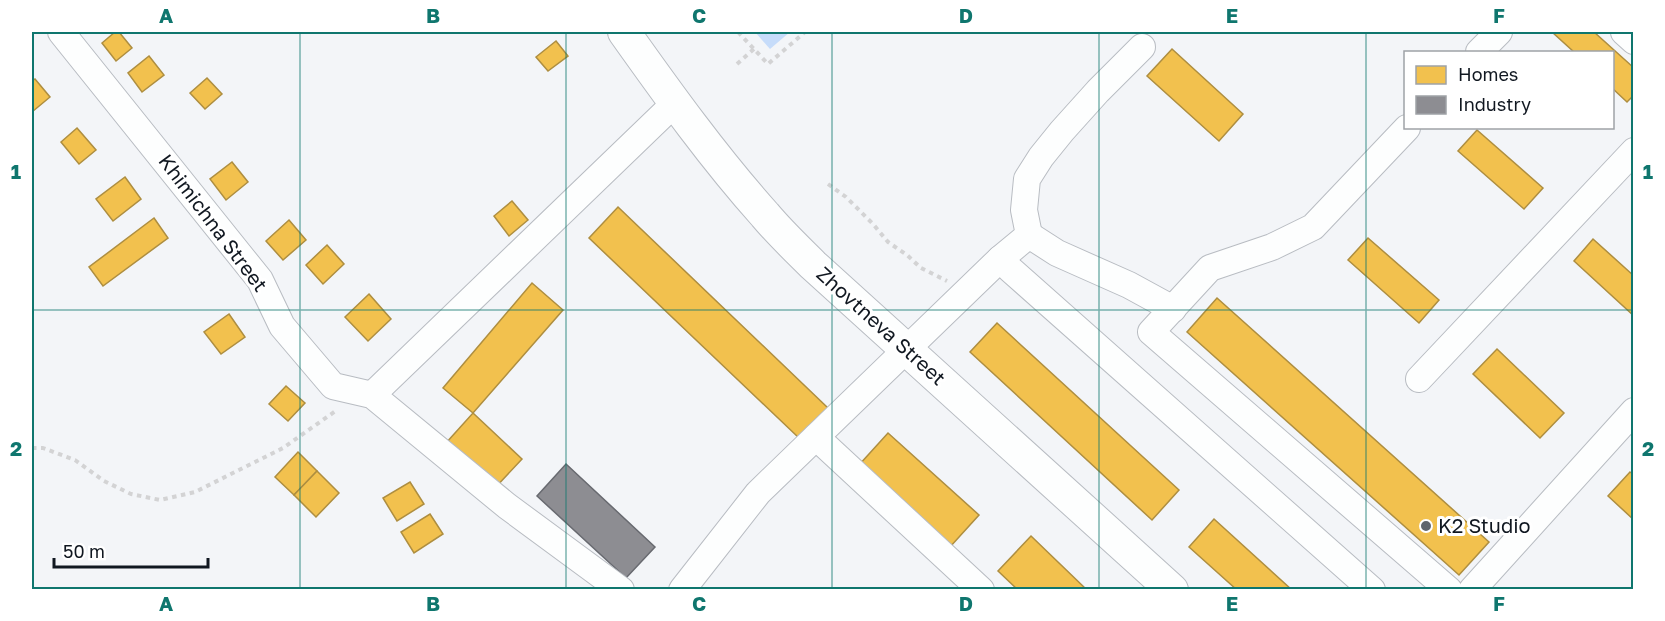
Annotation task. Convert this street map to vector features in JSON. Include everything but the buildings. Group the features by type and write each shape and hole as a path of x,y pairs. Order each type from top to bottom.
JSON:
{"main road":[{"name":"Zhovtneva Street","path":"624,32 675,103 765,216 813,265 1172,590"}],"street":[{"name":"Khimichna Street","path":"62,32 260,280 282,326 333,386 367,394"},
{"path":"1480,51 1499,32"},
{"path":"1624,32 1634,41"},
{"path":"1142,47 1098,90 1041,157 1027,179 1024,210 1029,235 1057,253 1129,285 1173,309"},
{"path":"621,590 507,506 367,394 675,103"},
{"path":"1406,129 1312,226 1272,247 1210,268 1151,332 1449,590"},
{"path":"1419,379 1634,151"},
{"path":"682,590 758,493 1000,259 1029,235"},
{"path":"1000,259 1372,590"},
{"path":"1472,590 1633,413"},
{"path":"816,437 981,590"}],"path":[{"path":"738,32 768,64 805,32"},
{"path":"737,64 754,49"},
{"path":"828,184 846,197 888,242 921,268 966,292"},
{"path":"32,448 43,448 75,459 104,481 131,494 160,500 195,492 283,448 367,394"}],"shaded area":[{"path":"755,32 790,32 770,49"}],"place":[{"name":"K2 Studio","path":"1426,526"}]}
